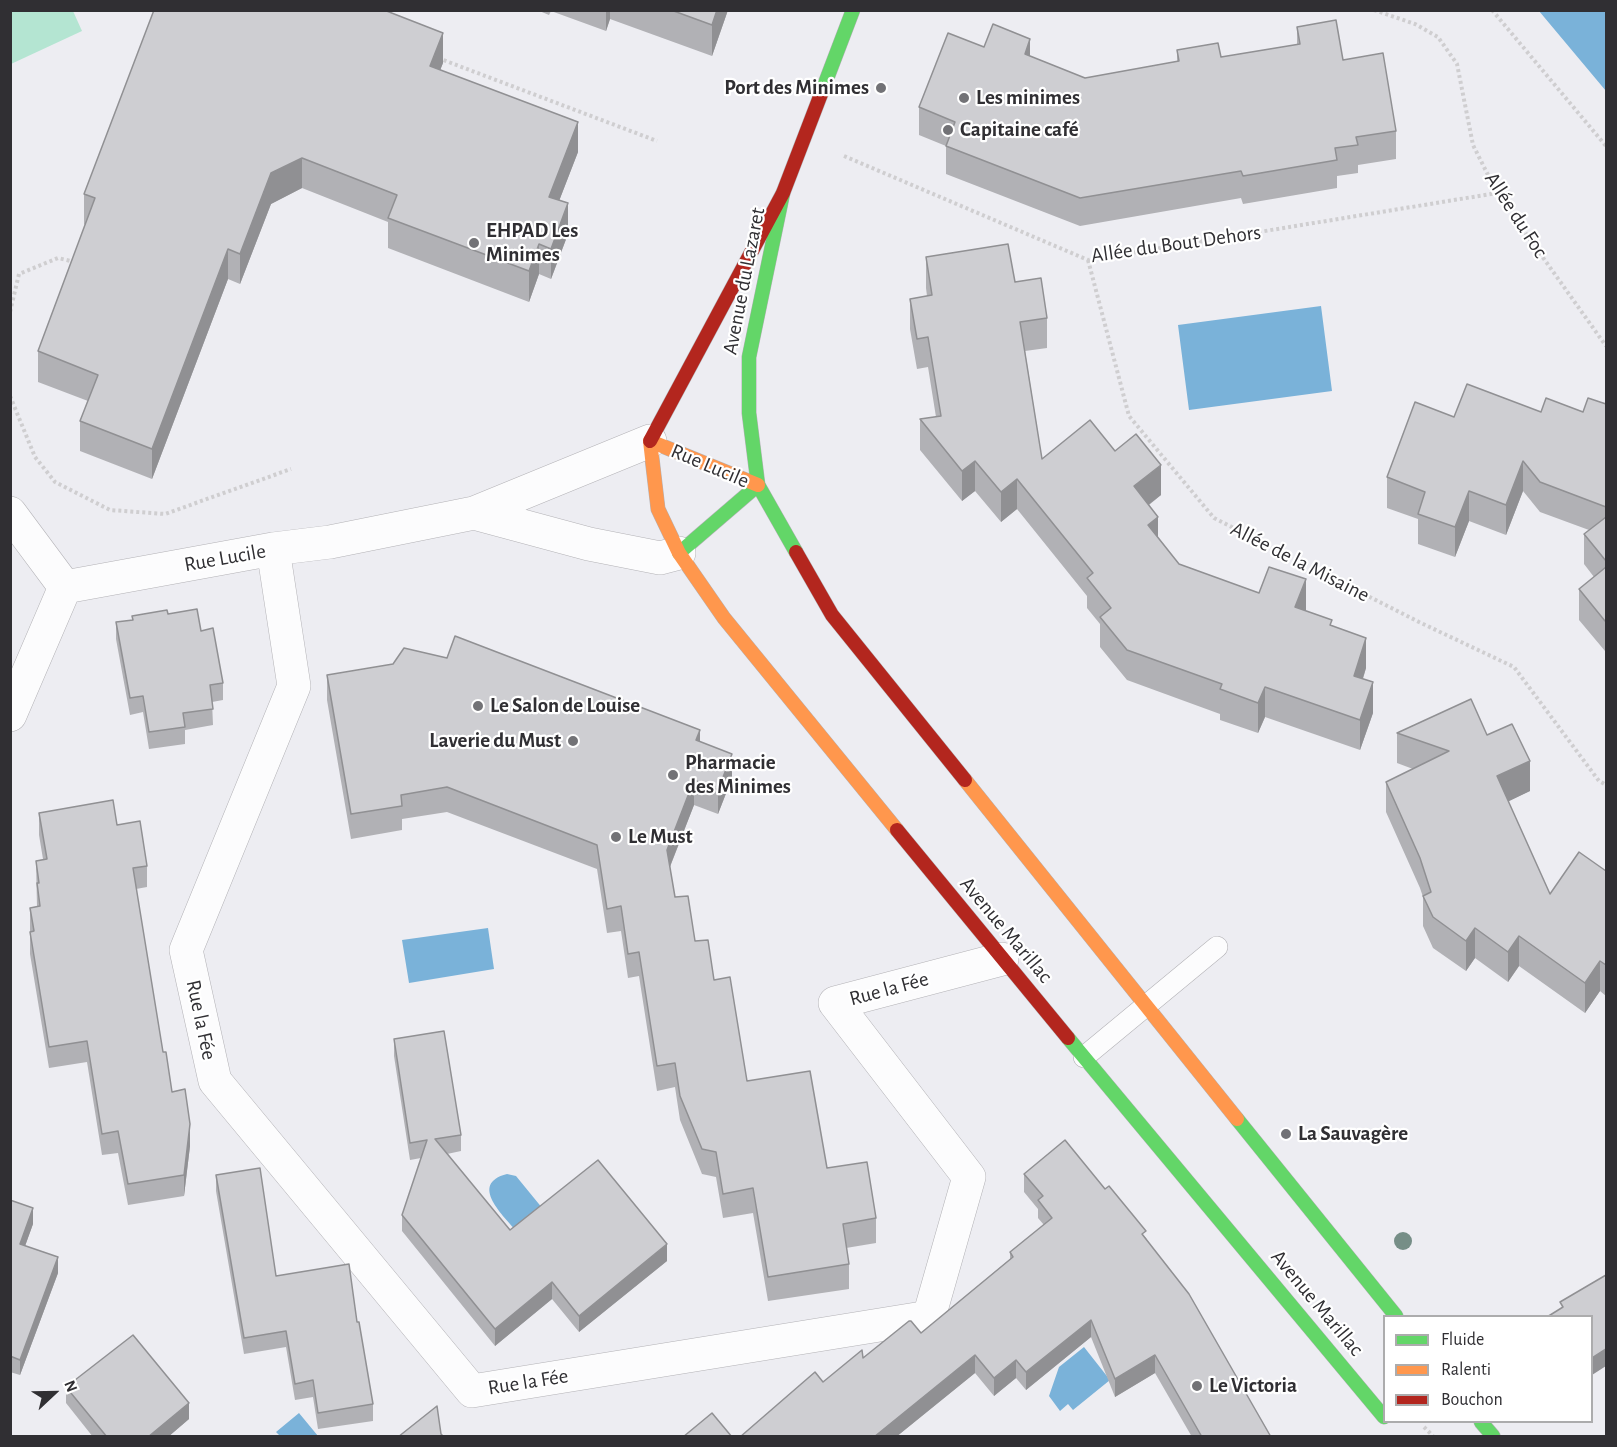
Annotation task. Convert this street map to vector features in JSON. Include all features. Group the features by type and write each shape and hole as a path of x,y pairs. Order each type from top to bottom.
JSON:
{"street":[{"name":"Avenue du Lazaret","path":"650,441 783,193 853,10"},
{"name":"Avenue du Lazaret","path":"758,485 749,413 749,357 783,193"},
{"name":"Rue Lucile","path":"65,587 273,549 330,542 474,513 650,441 758,485 679,553 660,558 589,544 474,513"},
{"name":"Avenue Marillac","path":"650,441 658,509 679,553 724,618 1002,959 1383,1416"},
{"path":"758,485 832,615 1394,1315"},
{"path":"10,513 65,587 10,715"},
{"name":"Rue la Fée","path":"273,549 294,686 186,950 214,1081 472,1391 929,1317 969,1177 835,1003 1002,959"},
{"path":"1482,1423 1493,1437"}],"lane":[{"path":"1084,1057 1217,947"}],"path":[{"name":"Allée du Foc","path":"1374,10 1414,24 1438,37 1457,64 1473,145 1497,194 1606,346"},
{"path":"1492,10 1606,146"},
{"path":"434,57 657,141"},
{"name":"Allée du Bout Dehors","path":"804,139 1088,260 1497,194"},
{"path":"10,312 19,274 58,258 82,263"},
{"name":"Allée de la Misaine","path":"1088,260 1129,416 1214,518 1419,622 1514,667 1599,781 1606,785"},
{"path":"10,396 35,457 55,482 110,510 165,514 291,469"}],"green space":[{"path":"10,11 73,11 82,31 11,64"}],"water":[{"path":"1539,11 1606,11 1606,91"},
{"path":"1321,306 1332,391 1189,410 1178,325"},
{"path":"488,928 494,969 409,983 402,940"},
{"path":"507,1174 516,1176 543,1209 518,1233 498,1209 490,1193 490,1185"},
{"path":"1084,1347 1110,1380 1073,1410 1068,1404 1060,1411 1049,1396 1059,1367"},
{"path":"299,1413 318,1436 280,1436 276,1432"}],"building":[{"name":"EHPAD Les Minimes","path":"154,10 384,10 443,33 430,66 578,122 549,197 568,203 551,249 539,244 529,271 388,218 397,195 302,158 271,173 240,254 228,249 152,449 80,421 98,375 38,351 95,198 84,194"},
{"path":"671,10 717,10 712,25"},
{"path":"1336,20 1343,60 1383,53 1396,131 1356,137 1358,145 1335,148 1337,160 1243,176 1241,171 1080,198 946,146 955,122 919,107 948,33 984,47 993,24 1030,39 1025,54 1085,78 1179,61 1177,50 1218,43 1221,57 1300,44 1297,27"},
{"path":"1008,244 1015,282 1041,278 1047,318 1020,322 1042,459 1090,420 1115,451 1136,434 1161,465 1134,486 1158,517 1148,525 1179,564 1259,593 1269,567 1306,579 1295,607 1332,620 1330,625 1366,638 1354,676 1373,682 1360,720 1265,687 1258,703 1220,689 1222,684 1127,650 1100,617 1111,608 1087,578 1093,573 1017,479 1001,492 975,461 962,471 920,419 941,416 928,337 917,339 910,299 932,295 926,257"},
{"path":"1467,384 1541,412 1546,398 1583,412 1588,398 1606,404 1606,507 1540,482 1523,461 1506,505 1469,491 1455,527 1418,514 1425,492 1387,477 1415,402 1454,417"},
{"path":"1606,517 1606,561 1584,534"},
{"path":"1606,567 1606,620 1605,621 1579,589"},
{"path":"197,609 201,631 213,628 223,683 210,685 213,709 183,713 185,727 149,732 143,696 130,698 116,622 133,620 132,616 167,610 168,614"},
{"path":"455,636 700,730 696,740 732,754 718,790 694,780 667,850 675,897 688,896 695,941 708,940 714,980 730,977 747,1081 810,1071 827,1168 867,1162 876,1218 843,1224 849,1264 768,1277 753,1188 723,1194 716,1152 702,1149 680,1096 675,1063 657,1066 639,952 628,954 621,906 607,909 597,845 447,787 401,795 402,806 351,814 327,675 393,664 404,648 447,658"},
{"path":"1471,699 1487,735 1512,724 1530,761 1497,776 1550,894 1579,852 1606,871 1606,965 1600,961 1585,983 1519,936 1508,952 1475,928 1466,941 1433,917 1423,896 1431,892 1420,858 1386,782 1449,751 1397,733"},
{"path":"113,800 117,825 140,821 147,866 133,868 163,1052 166,1052 172,1092 185,1089 190,1124 184,1175 128,1184 118,1131 102,1134 87,1041 49,1047 30,932 34,931 30,908 40,906 36,861 47,859 39,813"},
{"path":"444,1031 461,1135 435,1139 510,1230 598,1160 667,1244 579,1316 552,1282 495,1329 402,1215 427,1140 410,1143 394,1039"},
{"path":"1065,1140 1105,1189 1109,1186 1146,1231 1142,1234 1189,1294 1271,1437 1202,1437 1155,1355 1115,1379 1091,1320 1026,1372 1016,1360 994,1378 975,1355 874,1437 740,1437 815,1372 823,1382 862,1350 863,1358 909,1321 921,1333 1013,1257 1010,1252 1052,1218 1038,1200 1043,1196 1024,1174"},
{"path":"260,1168 276,1276 349,1264 357,1322 359,1322 373,1404 318,1413 313,1380 295,1384 286,1331 244,1338 216,1175"},
{"path":"10,1200 33,1208 20,1244 58,1257 20,1360 10,1356"},
{"path":"1606,1275 1606,1349 1593,1357 1593,1315 1550,1315 1563,1307 1560,1302"},
{"path":"133,1335 189,1403 148,1437 107,1437 66,1387"},
{"path":"437,1406 441,1434 444,1437 398,1437"},
{"path":"712,1413 732,1437 683,1437"}],"traffic: fast":[{"path":"821,94 853,10"},
{"path":"783,193 749,357 749,413 758,485 796,552"},
{"path":"679,553 758,485"},
{"path":"1068,1038 1383,1416"},
{"path":"1237,1119 1395,1315"},
{"path":"1482,1423 1493,1436"}],"traffic: slow":[{"path":"650,441 658,509 679,553 724,618 897,830"},
{"path":"650,441 758,485"},
{"path":"965,780 1237,1119"}],"traffic: jam":[{"path":"650,441 783,193 821,94"},
{"path":"796,552 832,615 965,780"},
{"path":"897,830 1068,1038"}],"place":[{"name":"Port des Minimes","path":"881,88"},
{"name":"Les minimes","path":"964,98"},
{"name":"Capitaine café","path":"948,130"},
{"name":"EHPAD Les Minimes","path":"474,243"},
{"name":"Le Salon de Louise","path":"478,706"},
{"name":"Laverie du Must","path":"573,741"},
{"name":"Pharmacie des Minimes","path":"673,775"},
{"name":"Le Must","path":"616,837"},
{"name":"La Sauvagère","path":"1286,1134"},
{"name":"Le Victoria","path":"1197,1386"}]}
